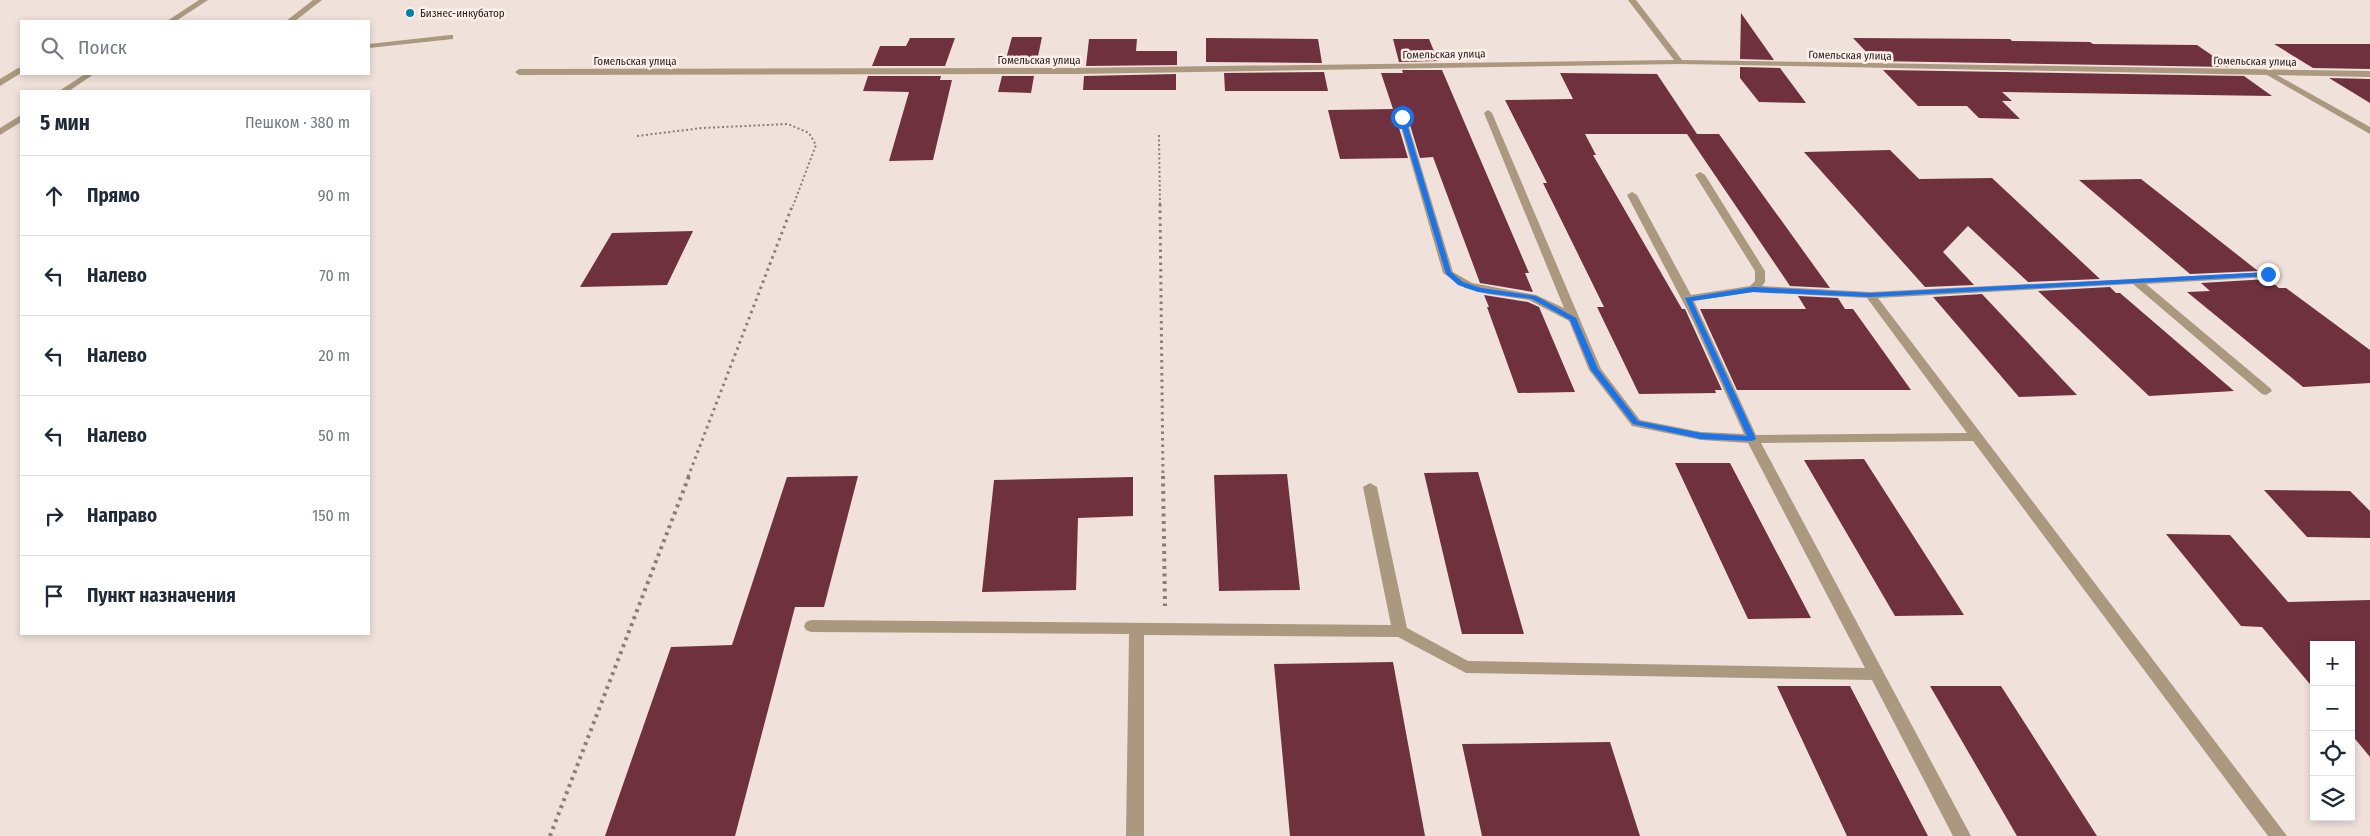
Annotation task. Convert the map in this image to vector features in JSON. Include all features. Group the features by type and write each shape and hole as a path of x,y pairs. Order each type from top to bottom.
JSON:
{"street":[{"path":"173,20 204,0"},
{"path":"291,20 318,0"},
{"path":"1632,0 1680,62"},
{"path":"370,46 450,37"},
{"name":"Гомельская улица","path":"519,72 1074,71 1680,62 2370,74"},
{"path":"0,83 20,71"},
{"path":"2266,73 2370,131"},
{"path":"65,90 88,75"},
{"path":"1488,113 1595,370 1636,423 1701,436 1752,439 1976,436"},
{"path":"1402,117 1448,273 1461,284 1480,290 1533,297 1574,319"},
{"path":"0,132 20,119"},
{"path":"1700,175 1760,271 1760,282 1753,289"},
{"path":"1632,195 1688,299 1752,439 1962,836"},
{"path":"1688,299 1753,289 1870,295 2268,274"},
{"path":"2136,281 2266,391"},
{"path":"1870,295 2278,836"},
{"path":"1370,487 1400,632"},
{"path":"810,626 1400,632 1466,667 1876,674"},
{"path":"1134,836 1137,629"}],"path":[{"path":"550,836 816,145 809,133 788,124 702,128 637,136"},
{"path":"1159,135 1165,630"}],"building":[{"path":"1741,13 1774,60 1740,59"},
{"path":"1012,37 1042,37 1036,66 1004,66"},
{"path":"910,38 955,38 945,66 872,66 880,46 906,46"},
{"path":"1206,38 1318,39 1322,63 1206,62"},
{"path":"1853,38 2010,39 2012,41 2090,42 2093,44 2197,45 2229,67 1875,61"},
{"path":"1089,39 1137,39 1136,51 1177,51 1177,65 1086,66"},
{"path":"1393,39 1429,39 1438,61 1399,62"},
{"path":"2274,44 2370,44 2370,69 2313,68"},
{"path":"1740,67 1780,68 1806,103 1759,102 1740,78"},
{"path":"1402,70 1442,70 1529,273 1525,273 1533,292 1480,283 1433,157 1420,158 1407,115 1398,113 1396,118 1408,158 1340,159 1328,110 1393,109 1381,73 1403,73"},
{"path":"1883,70 2244,76 2272,96 2002,92 2012,101 2002,101 2020,119 1979,118 1967,106 1918,106"},
{"path":"1324,72 1328,91 1225,91 1224,73"},
{"path":"1560,73 1657,74 1697,134 1585,134 1596,155 1593,155 1682,309 1685,309 1722,390 1715,390 1716,393 1639,394 1597,307 1604,307 1543,183 1547,183 1505,100 1573,99"},
{"path":"1176,74 1176,90 1083,90 1084,76"},
{"path":"868,76 941,76 940,80 952,80 933,160 889,161 909,92 863,91"},
{"path":"1002,76 1034,76 1031,93 998,92"},
{"path":"2329,78 2370,79 2370,103"},
{"path":"1687,134 1719,134 1830,288 1790,286"},
{"path":"1890,150 1919,179 1992,178 2100,279 2028,282 1968,226 1943,252 1974,285 1925,287 1804,152"},
{"path":"2141,179 2258,271 2190,274 2079,180"},
{"path":"693,231 667,285 580,287 612,233"},
{"path":"2268,279 2279,288 2286,288 2370,350 2370,383 2303,387 2187,292 2210,291 2201,283"},
{"path":"2110,287 2116,293 2120,293 2234,391 2149,396 2038,291"},
{"path":"1982,294 2077,395 2019,397 1933,297"},
{"path":"1484,295 1528,302 1539,307 1575,392 1518,393"},
{"path":"1798,296 1838,298 1845,309 1853,309 1911,390 1737,390 1700,309 1806,309"},
{"path":"1864,459 1964,615 1895,616 1804,460"},
{"path":"1675,463 1730,463 1811,618 1748,619"},
{"path":"1478,472 1524,634 1462,634 1424,473"},
{"path":"1287,474 1300,590 1219,591 1214,475"},
{"path":"858,476 824,607 795,607 735,836 605,836 671,647 732,645 787,477"},
{"path":"1133,477 1133,516 1078,518 1076,590 982,592 994,480"},
{"path":"2264,490 2350,491 2370,511 2370,538 2307,537"},
{"path":"2166,534 2230,535 2288,602 2370,600 2370,757 2355,739 2355,641 2310,641 2310,684 2262,627 2241,626"},
{"path":"1393,662 1425,836 1290,836 1274,664"},
{"path":"1777,686 1850,686 1928,836 1847,836"},
{"path":"1930,686 2001,686 2097,836 2017,836"},
{"path":"1610,742 1640,836 1482,836 1462,744"}],"place":[{"name":"Бизнес-инкубатор","path":"410,13"}],"route":[{"path":"1402,117 1448,273 1461,284 1480,290 1533,297 1574,319 1595,370 1636,423 1701,436 1752,439 1688,299 1753,289 1870,295 2268,274"}]}
